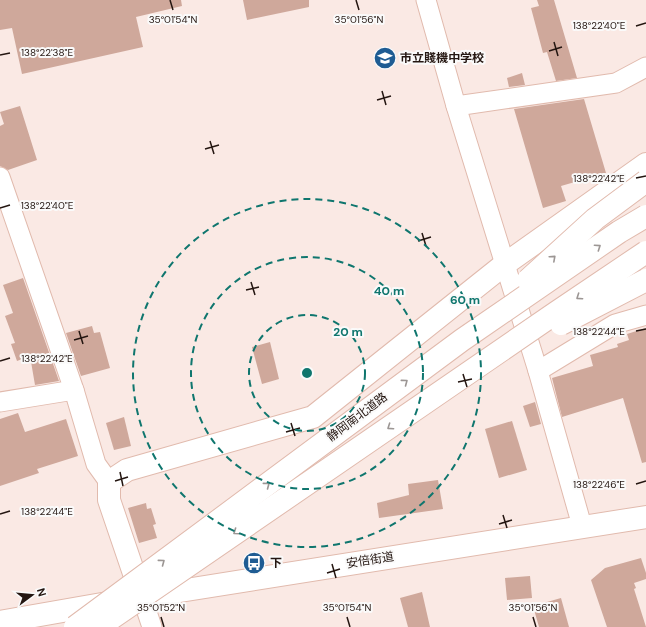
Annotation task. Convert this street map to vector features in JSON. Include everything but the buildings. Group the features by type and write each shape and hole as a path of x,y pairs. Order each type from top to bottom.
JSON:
{"main road":[{"path":"142,597 109,500 109,482 127,470 313,417 505,264 646,164"},
{"path":"462,340 596,219 646,181"},
{"name":"静岡南北道路","path":"75,627 462,340 613,236 646,216"},
{"name":"静岡南北道路","path":"98,627 646,252"},
{"path":"480,365 646,280"},
{"name":"安倍街道","path":"0,622 142,597 646,517"}],"street":[{"path":"426,0 456,106 538,371 582,526"},
{"path":"456,106 616,83 646,66"},
{"path":"0,177 74,390 96,464 109,482"},
{"path":"538,371 615,324 646,315"},
{"path":"0,402 74,390"},
{"path":"142,597 152,627"}],"place":[{"name":"市立賤機中学校","path":"385,58"},
{"name":"下","path":"254,563"}]}
